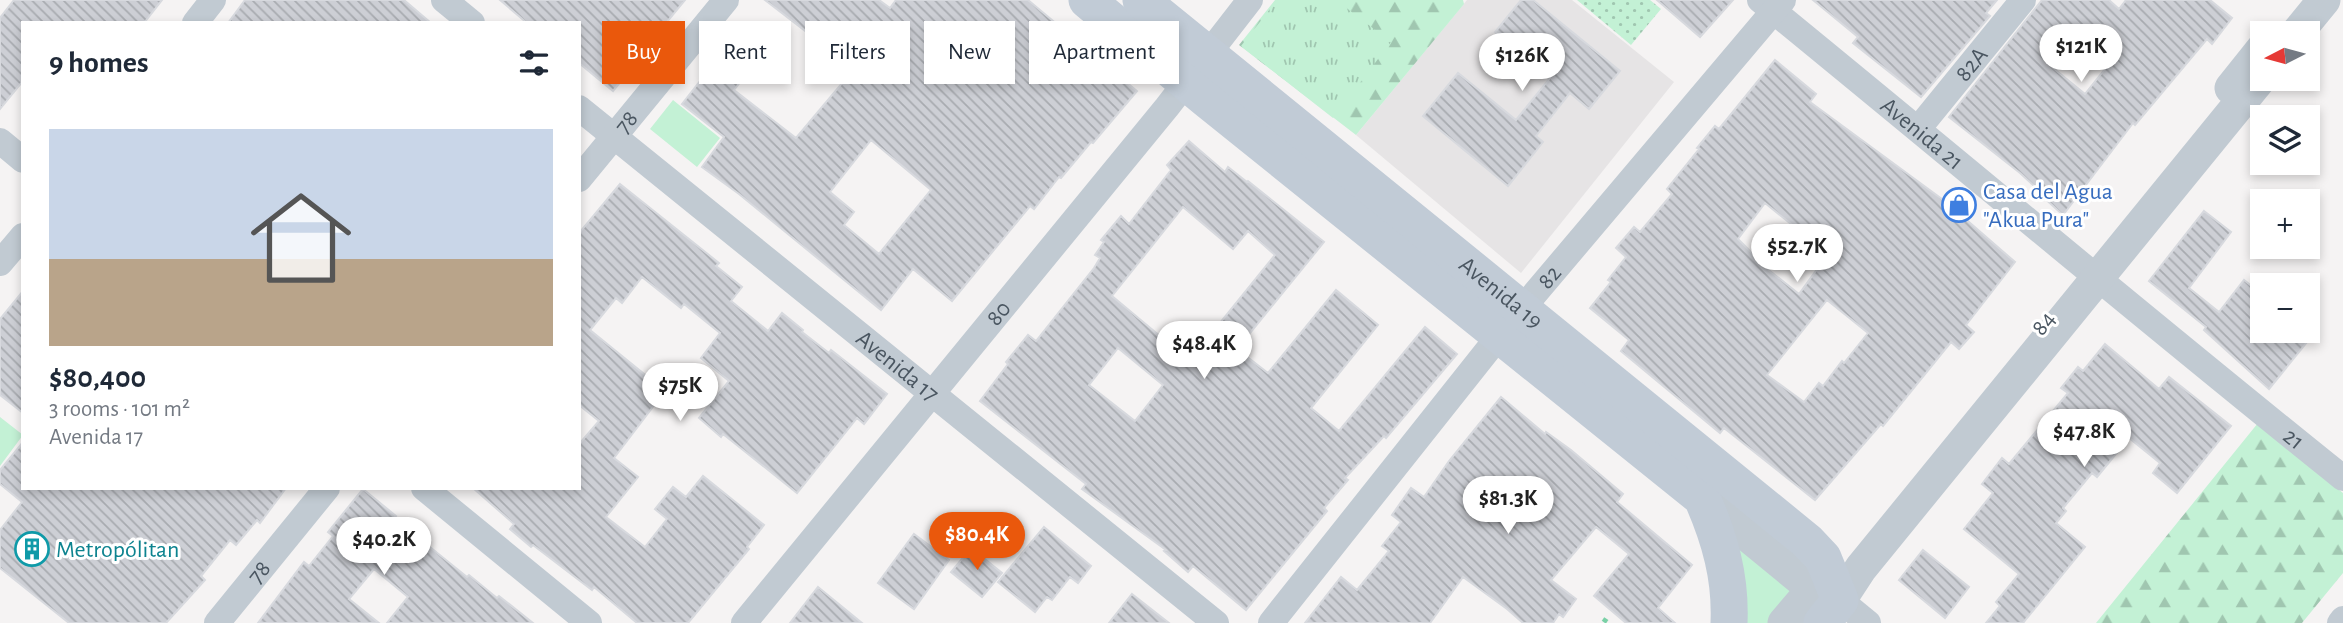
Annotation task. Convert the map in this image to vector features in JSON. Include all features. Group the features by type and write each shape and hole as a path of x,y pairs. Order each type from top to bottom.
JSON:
{"main road":[{"name":"Avenida 19","path":"1087,0 1197,68 1510,323 1807,541 1823,558 1826,597"},
{"name":"Avenida 19","path":"1141,0 1197,68"},
{"name":"Avenida 19","path":"1510,323 1702,498 1717,534 1727,570 1729,623"}],"street":[{"path":"197,21 213,0"},
{"path":"444,0 470,21"},
{"name":"78","path":"581,176 726,0"},
{"name":"80","path":"744,623 1250,0"},
{"name":"82A","path":"1919,129 2023,0"},
{"path":"2284,21 2301,0"},
{"path":"2307,21 2324,0"},
{"name":"Avenida 21","path":"1772,4 2091,275 2246,400"},
{"name":"82","path":"1271,623 1510,323 1772,4"},
{"name":"84","path":"1784,623 1826,597 1861,568 2091,275 2250,65"},
{"name":"84","path":"2091,275 2250,90"},
{"name":"Avenida 17","path":"581,110 1216,623"},
{"path":"0,141 21,158"},
{"path":"0,263 21,238"},
{"name":"21","path":"2246,400 2343,478"},
{"name":"78","path":"217,623 325,490"},
{"path":"426,490 589,623"},
{"path":"1702,498 1826,597 1868,623"}],"path":[{"path":"1603,619 1609,623"}],"shaded area":[{"path":"1467,0 1572,0 1674,82 1521,273 1356,135"}],"green space":[{"path":"1275,0 1463,0 1464,4 1356,135 1239,45"},
{"path":"1277,0 1336,0 1391,42 1333,118 1241,46"},
{"path":"1577,0 1650,0 1661,9 1631,45"},
{"path":"673,100 720,138 697,167 650,129"},
{"path":"0,417 21,433 21,438 0,466"},
{"path":"2258,423 2343,493 2343,573 2302,623 2096,623"},
{"path":"1717,534 1813,589 1783,623 1729,623"}],"building":[{"path":"14,0 162,0 146,21 21,21 21,83 0,109 0,18"},
{"path":"245,0 404,0 429,21 229,21"},
{"path":"500,0 685,0 668,21 602,21 602,82 581,65 581,21 525,21"},
{"path":"765,0 879,0 890,8 896,0 1028,0 1053,21 1029,21 1029,84 1129,84 1137,91 1093,143 1091,142 1061,178 1059,177 1034,209 1030,206 952,301 913,269 881,310 702,167 724,137 682,104 699,82 739,84 734,90 796,138 841,84 910,84 910,21 805,21 805,31","holes":["871,140 931,190 879,254 844,225 854,212 830,192"]},
{"path":"1521,0 1533,0 1620,71 1589,109 1570,93 1536,136 1543,142 1508,186 1423,116 1458,73 1516,120 1550,78 1495,32"},
{"path":"1657,0 1733,0 1700,37"},
{"path":"1813,0 1997,0 1986,13 1990,16 1921,97 1853,43 1858,37"},
{"path":"2042,0 2109,0 2119,9 2126,0 2210,0 2232,18 2212,44 2207,39 2135,125 2133,123 2063,215 2020,173 1949,117","holes":["2074,33 2081,39 2082,37 2112,60 2085,94 2047,63"]},
{"path":"1775,60 1816,94 1810,102 1946,202 2015,262 1966,325 1974,332 1959,349 1951,342 1883,426 1881,424 1815,500 1724,428 1720,433 1621,351 1629,340 1590,308 1611,282 1608,280 1626,257 1616,248 1634,227 1640,232 1672,194 1667,189 1699,149 1697,148 1715,126 1719,129","holes":["1765,203 1828,254 1799,294 1770,271 1738,239","1827,300 1868,333 1823,386 1819,383 1804,402 1767,375"]},
{"path":"604,84 619,84 613,91"},
{"path":"1189,141 1225,172 1228,167 1248,181 1324,242 1237,349 1268,373 1336,290 1378,325 1311,408 1339,431 1425,327 1457,354 1386,438 1384,436 1345,478 1348,480 1324,508 1327,511 1246,610 1193,566 1188,572 1164,551 1166,550 1082,489 1086,484 980,401 1028,335 1036,341 1094,268 1100,258 1095,255 1104,242 1101,240 1121,216 1129,224 1171,170 1167,165","holes":["1183,207 1233,249 1248,231 1275,255 1186,365 1158,338 1160,336 1112,296","1118,348 1163,385 1135,421 1089,385"]},
{"path":"620,184 719,263 716,266 742,287 731,301 768,331 782,313 829,353 831,350 887,394 864,424 857,418 797,493 699,418 729,381 701,358 720,333 684,304 681,308 642,277 622,303 616,298 590,330 665,391 614,458 638,477 606,517 645,547 667,519 655,509 673,487 686,497 703,476 764,525 747,547 749,549 688,623 637,623 594,587 592,590 533,545 531,547 510,529 514,524 475,490 581,490 581,442 599,421 581,407 581,231"},
{"path":"2204,211 2231,232 2189,288 2219,312 2244,280 2250,285 2250,343 2306,343 2269,389 2204,330 2206,327 2149,281"},
{"path":"21,293 21,411 0,395 0,319"},
{"path":"2105,344 2159,389 2169,377 2231,426 2177,493 2153,473 2160,463 2129,438 2097,477 2092,473 2063,508 2066,511 2056,523 2085,547 2023,623 1986,623 2000,606 1996,602 2019,574 1964,529 1993,493 1982,484 2002,458 2009,464 2068,393 2061,388 2078,367 2083,371"},
{"path":"1501,397 1623,494 1617,502 1692,565 1658,608 1675,623 1626,623 1594,596 1629,554 1596,527 1551,580 1576,599 1563,617 1559,614 1553,623 1523,623 1463,577 1430,623 1305,623 1341,577 1357,590 1389,551 1382,546 1401,522 1392,515 1411,488 1424,497 1449,461"},
{"path":"21,444 21,490 285,490 260,523 257,520 236,545 230,540 201,576 205,580 166,623 69,623 0,568 0,530 22,502 0,484 0,470"},
{"path":"364,490 396,516 394,518 467,577 469,575 533,623 387,623 408,597 374,569 349,599 379,623 258,623 304,562 309,566 333,536 328,532"},
{"path":"1044,527 1091,566 1078,583 1070,577 1052,600 1047,597 1035,612 998,582"},
{"path":"914,534 949,560 914,609 878,583"},
{"path":"971,548 1002,573 982,597 951,572"},
{"path":"1923,550 1969,587 1945,618 1899,580"},
{"path":"818,587 862,623 790,623"},
{"path":"1132,594 1169,623 1109,623"}],"place":[{"name":"Casa del Agua \"Akua Pura\"","path":"1959,205"},
{"name":"Metropólitan","path":"32,549"}]}
